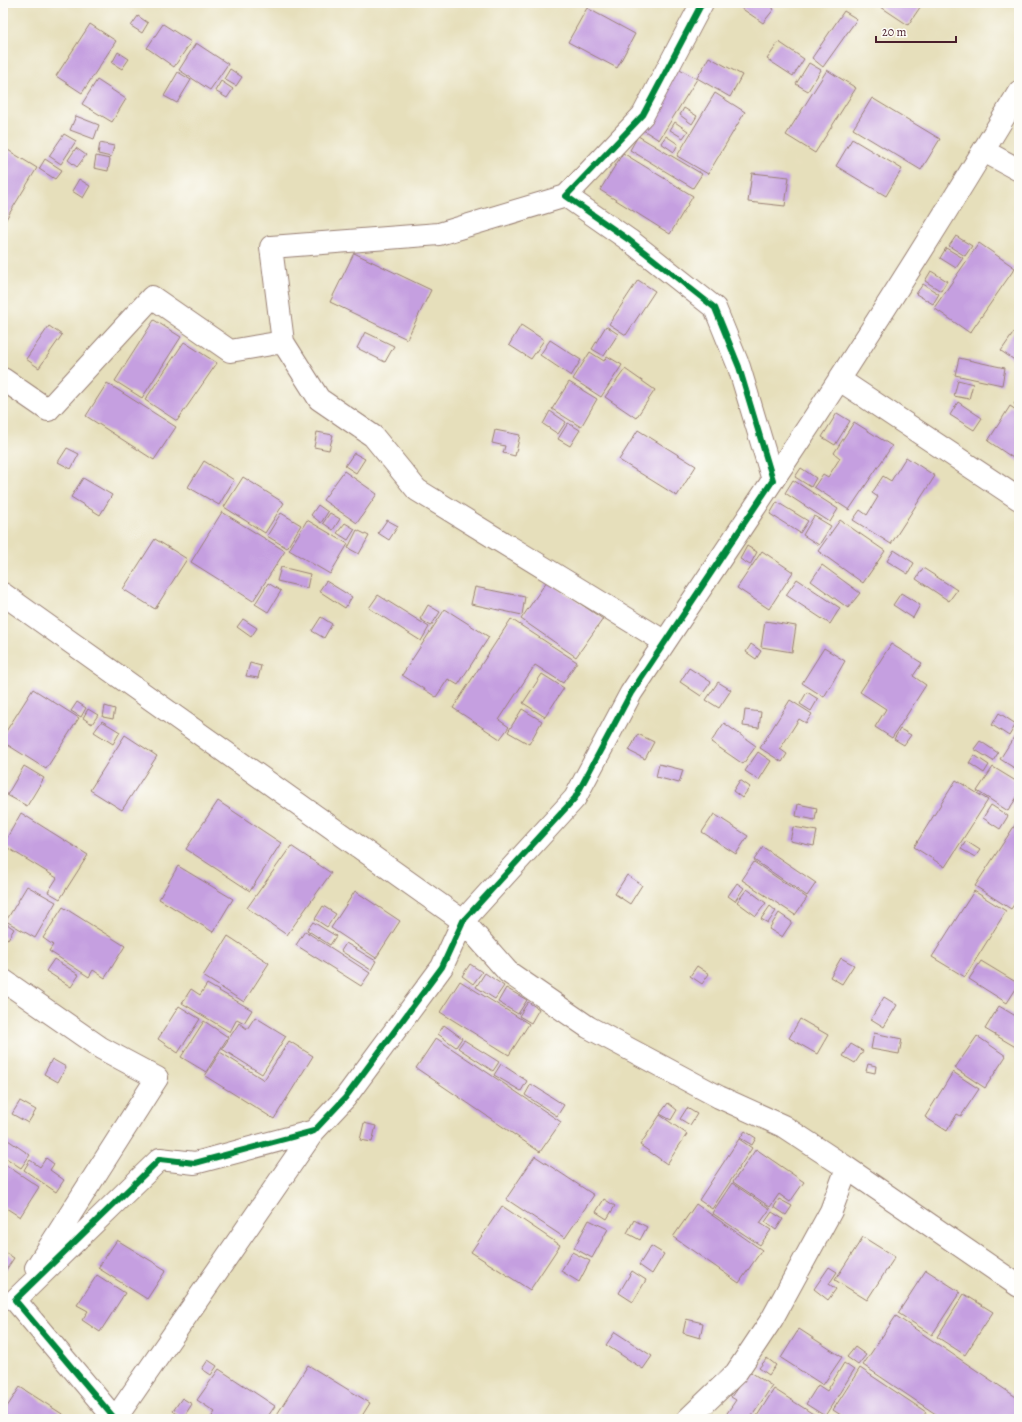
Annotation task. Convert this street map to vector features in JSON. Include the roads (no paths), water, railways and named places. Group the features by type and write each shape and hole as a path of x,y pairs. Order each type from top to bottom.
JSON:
{"street":[{"path":"665,642 417,490 373,436 319,399 283,342 271,247 439,234 566,196 643,115 702,3"},
{"path":"15,1300 115,1419 314,1132 344,1098 442,967 463,921 575,798 631,693 840,380 984,151 1019,92"},
{"path":"984,151 1019,170"},
{"path":"566,196 629,240 715,308 739,367 773,480"},
{"path":"3,379 48,410 152,297 230,351 283,342"},
{"path":"840,380 1019,499"},
{"path":"3,594 463,921 508,972 588,1027 719,1097 783,1126 848,1168 1019,1286"},
{"path":"3,980 101,1048 157,1078 15,1300"},
{"path":"15,1300 160,1159 195,1163 314,1132"},
{"path":"688,1419 736,1373 772,1319 831,1210 848,1168"}]}
